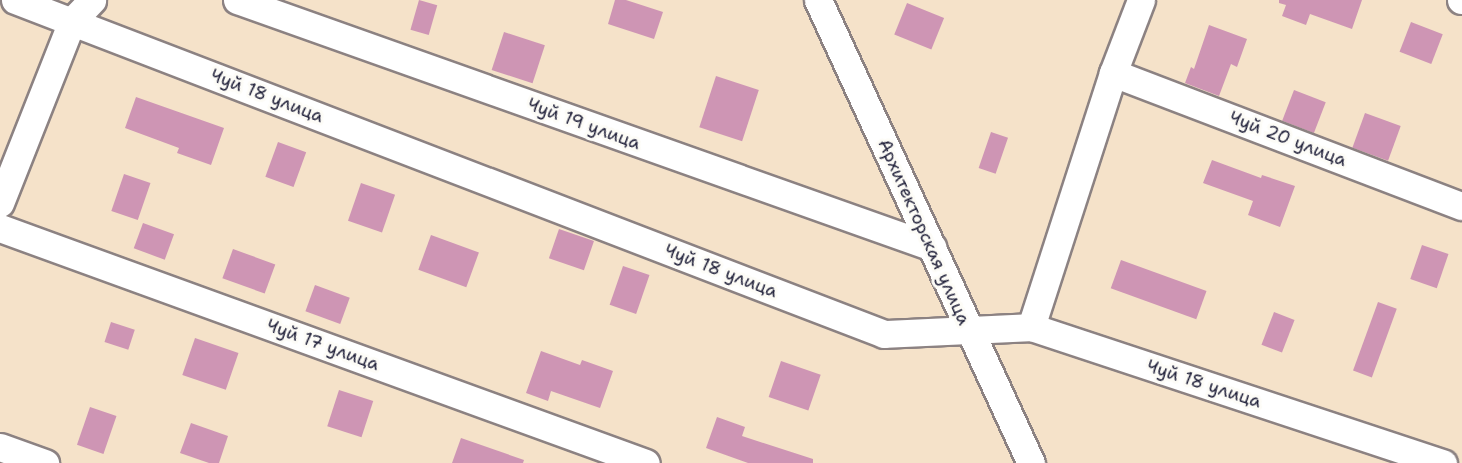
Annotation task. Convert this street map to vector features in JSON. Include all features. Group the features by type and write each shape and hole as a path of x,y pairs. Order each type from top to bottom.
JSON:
{"street":[{"name":"Чуй 18 улица","path":"15,0 884,334 1031,327 1443,463"},
{"path":"0,203 72,21 92,0"},
{"name":"Чуй 19 улица","path":"237,0 932,247"},
{"name":"Архитекторская улица","path":"818,0 1031,463"},
{"path":"1031,327 1113,73 1141,0"},
{"name":"Чуй 20 улица","path":"1113,73 1462,206"},
{"name":"Чуй 17 улица","path":"0,228 646,463"},
{"path":"0,447 45,463"}],"building":[{"path":"419,0 437,5 429,35 410,30"},
{"path":"615,0 626,0 663,12 654,39 608,24"},
{"path":"1279,0 1362,0 1352,29 1310,14 1306,25 1282,16 1286,5 1279,3"},
{"path":"907,3 944,18 931,50 894,35"},
{"path":"1411,22 1443,34 1431,64 1400,52"},
{"path":"1209,25 1247,39 1237,67 1231,64 1219,96 1185,83 1191,67 1194,69"},
{"path":"504,32 545,45 533,83 492,70"},
{"path":"716,76 759,90 742,141 699,127"},
{"path":"1294,90 1326,102 1314,133 1282,121"},
{"path":"136,97 224,128 211,165 177,153 179,148 125,128"},
{"path":"1365,113 1401,126 1388,161 1352,148"},
{"path":"991,132 1008,138 996,174 979,168"},
{"path":"278,142 306,152 294,187 265,177"},
{"path":"1212,160 1261,178 1262,175 1295,186 1280,227 1248,215 1253,201 1203,183"},
{"path":"124,174 150,183 138,220 111,211"},
{"path":"361,183 395,195 382,233 348,221"},
{"path":"143,223 174,234 165,260 134,248"},
{"path":"559,229 594,241 584,270 549,258"},
{"path":"431,235 479,252 466,287 418,270"},
{"path":"1422,245 1448,254 1437,288 1410,279"},
{"path":"233,249 275,264 265,294 222,278"},
{"path":"1121,260 1207,291 1196,319 1111,288"},
{"path":"623,266 649,275 636,314 610,305"},
{"path":"315,285 350,298 340,324 305,311"},
{"path":"1378,302 1397,309 1372,377 1353,371"},
{"path":"1274,312 1295,320 1282,353 1261,345"},
{"path":"111,322 135,330 128,350 105,342"},
{"path":"195,338 238,353 226,390 182,375"},
{"path":"541,351 580,365 582,360 613,371 600,408 551,391 548,401 526,393"},
{"path":"781,361 821,375 808,411 769,397"},
{"path":"339,390 373,401 361,437 327,426"},
{"path":"90,407 116,416 103,454 77,445"},
{"path":"717,417 745,427 742,436 813,459 813,463 748,463 706,448"},
{"path":"191,423 228,436 219,463 209,463 180,453"},
{"path":"461,438 524,460 523,463 452,463"}]}
